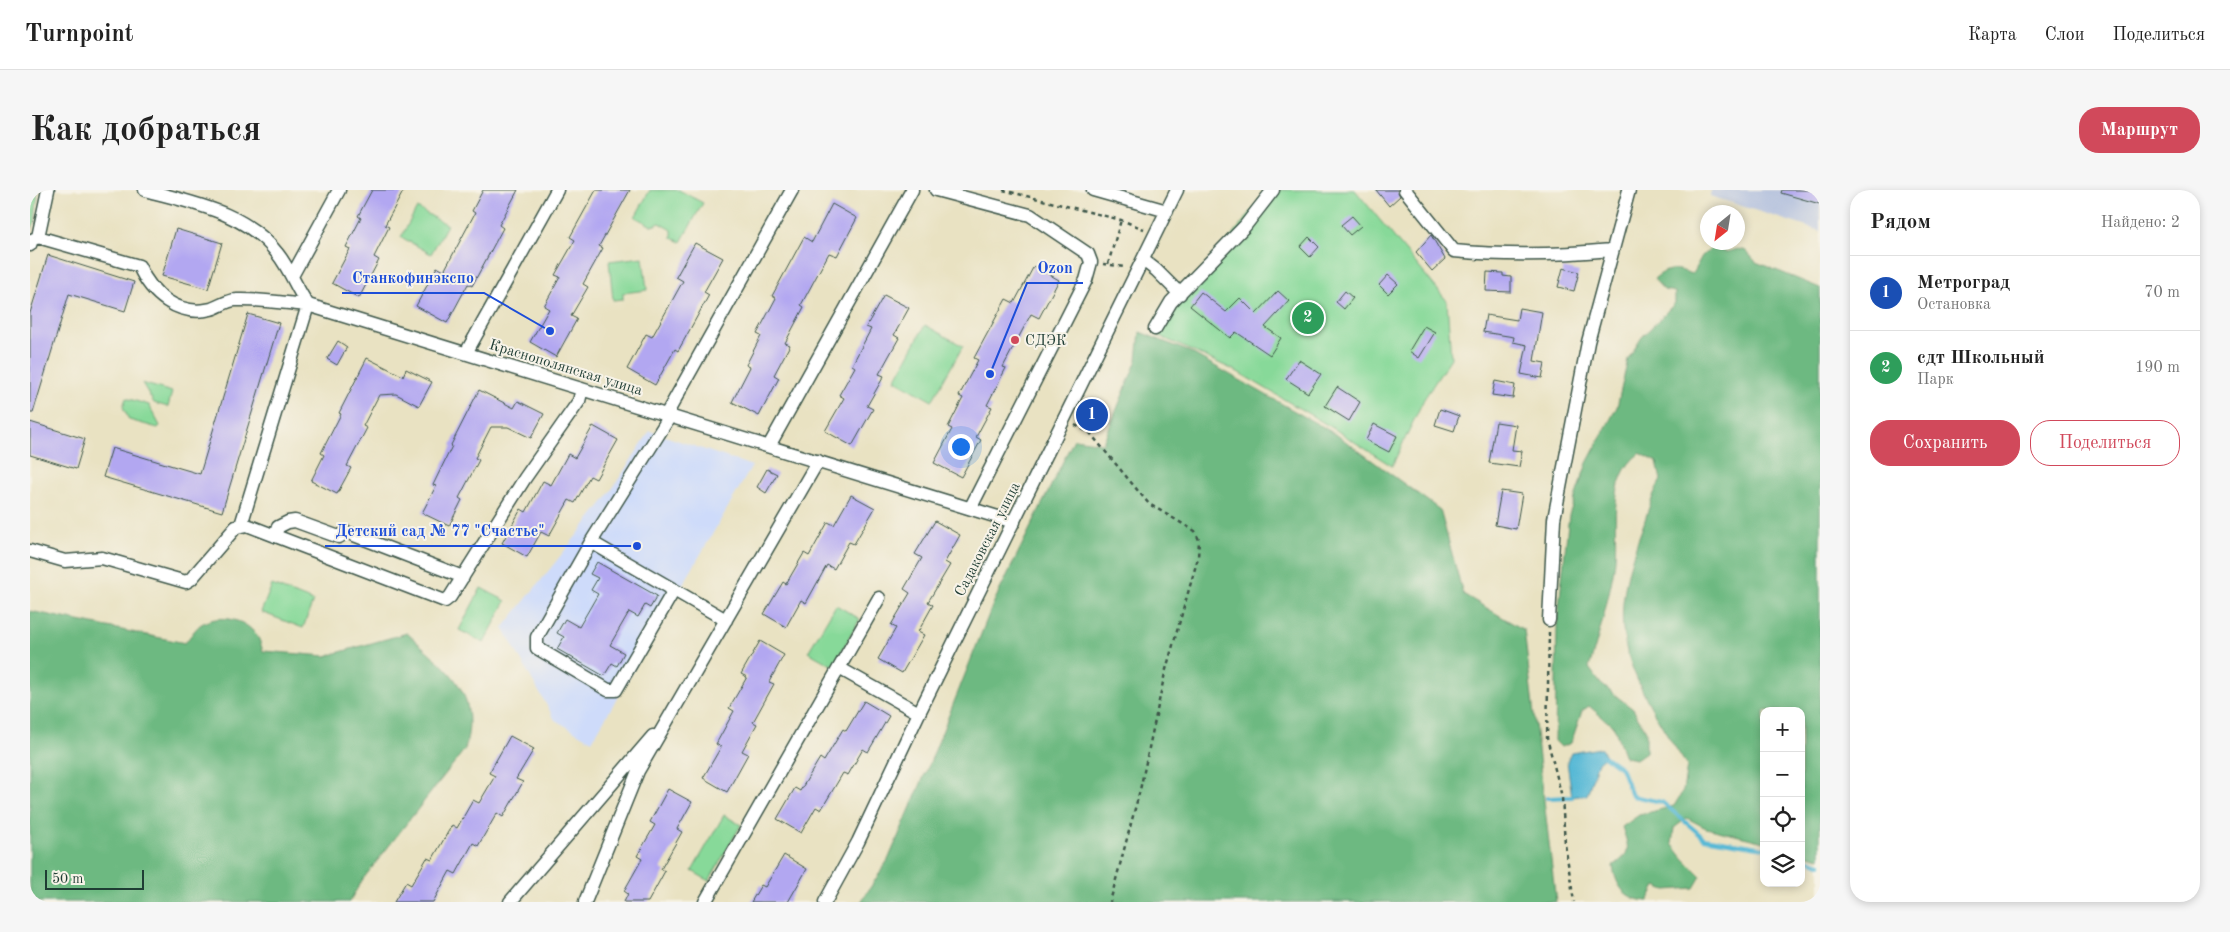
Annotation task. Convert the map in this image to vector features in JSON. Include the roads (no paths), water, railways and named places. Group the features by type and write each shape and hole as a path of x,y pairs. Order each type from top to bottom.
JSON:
{"street":[{"path":"34,241 48,190"},
{"path":"145,190 225,214 252,228 275,250 308,305 241,525"},
{"path":"292,276 339,190"},
{"path":"466,353 557,190"},
{"path":"674,590 616,690 608,690 541,652 535,642 591,542 668,416 792,190"},
{"path":"769,446 912,190"},
{"path":"936,190 1030,215 1088,254 1091,260 1091,270 971,507"},
{"path":"1093,190 1130,195 1167,211"},
{"name":"Садаковская улица","path":"825,902 858,842 919,713 1177,190"},
{"path":"1155,330 1172,302 1245,226 1273,190"},
{"path":"1405,190 1454,250 1492,254 1554,255 1612,250"},
{"path":"1549,620 1554,519 1588,342 1628,190"},
{"name":"Краснополянская улица","path":"34,241 139,266 154,292 167,303 187,310 210,310 234,300 308,305 971,507 1014,522"},
{"path":"1140,264 1180,294"},
{"path":"30,551 66,561 102,558 186,582 192,579 236,527 241,525 441,601 448,600 525,478 580,401 582,389"},
{"path":"586,902 638,771 818,461"},
{"path":"274,536 278,527 295,521 333,536 339,537 346,532 463,577"},
{"path":"591,542 726,620"},
{"path":"705,902 879,598"},
{"path":"839,668 919,713"},
{"path":"510,902 675,709"}],"water":[{"path":"1600,748 1606,755 1598,762 1587,795 1572,797 1567,762 1571,753"}],"waterway":[{"path":"1604,756 1621,768 1632,796 1662,802 1704,838 1760,847"},
{"path":"1547,798 1572,797"},
{"path":"1805,858 1820,864"}],"place":[{"name":"сдт Школьный","path":"1308,318"},
{"name":"Станкофинэкспо","path":"550,331"},
{"name":"СДЭК","path":"1015,340"},
{"name":"Ozon","path":"990,374"},
{"name":"Метроград","path":"1092,415"},
{"name":"Детский сад № 77 \"Счастье\"","path":"637,546"}]}
